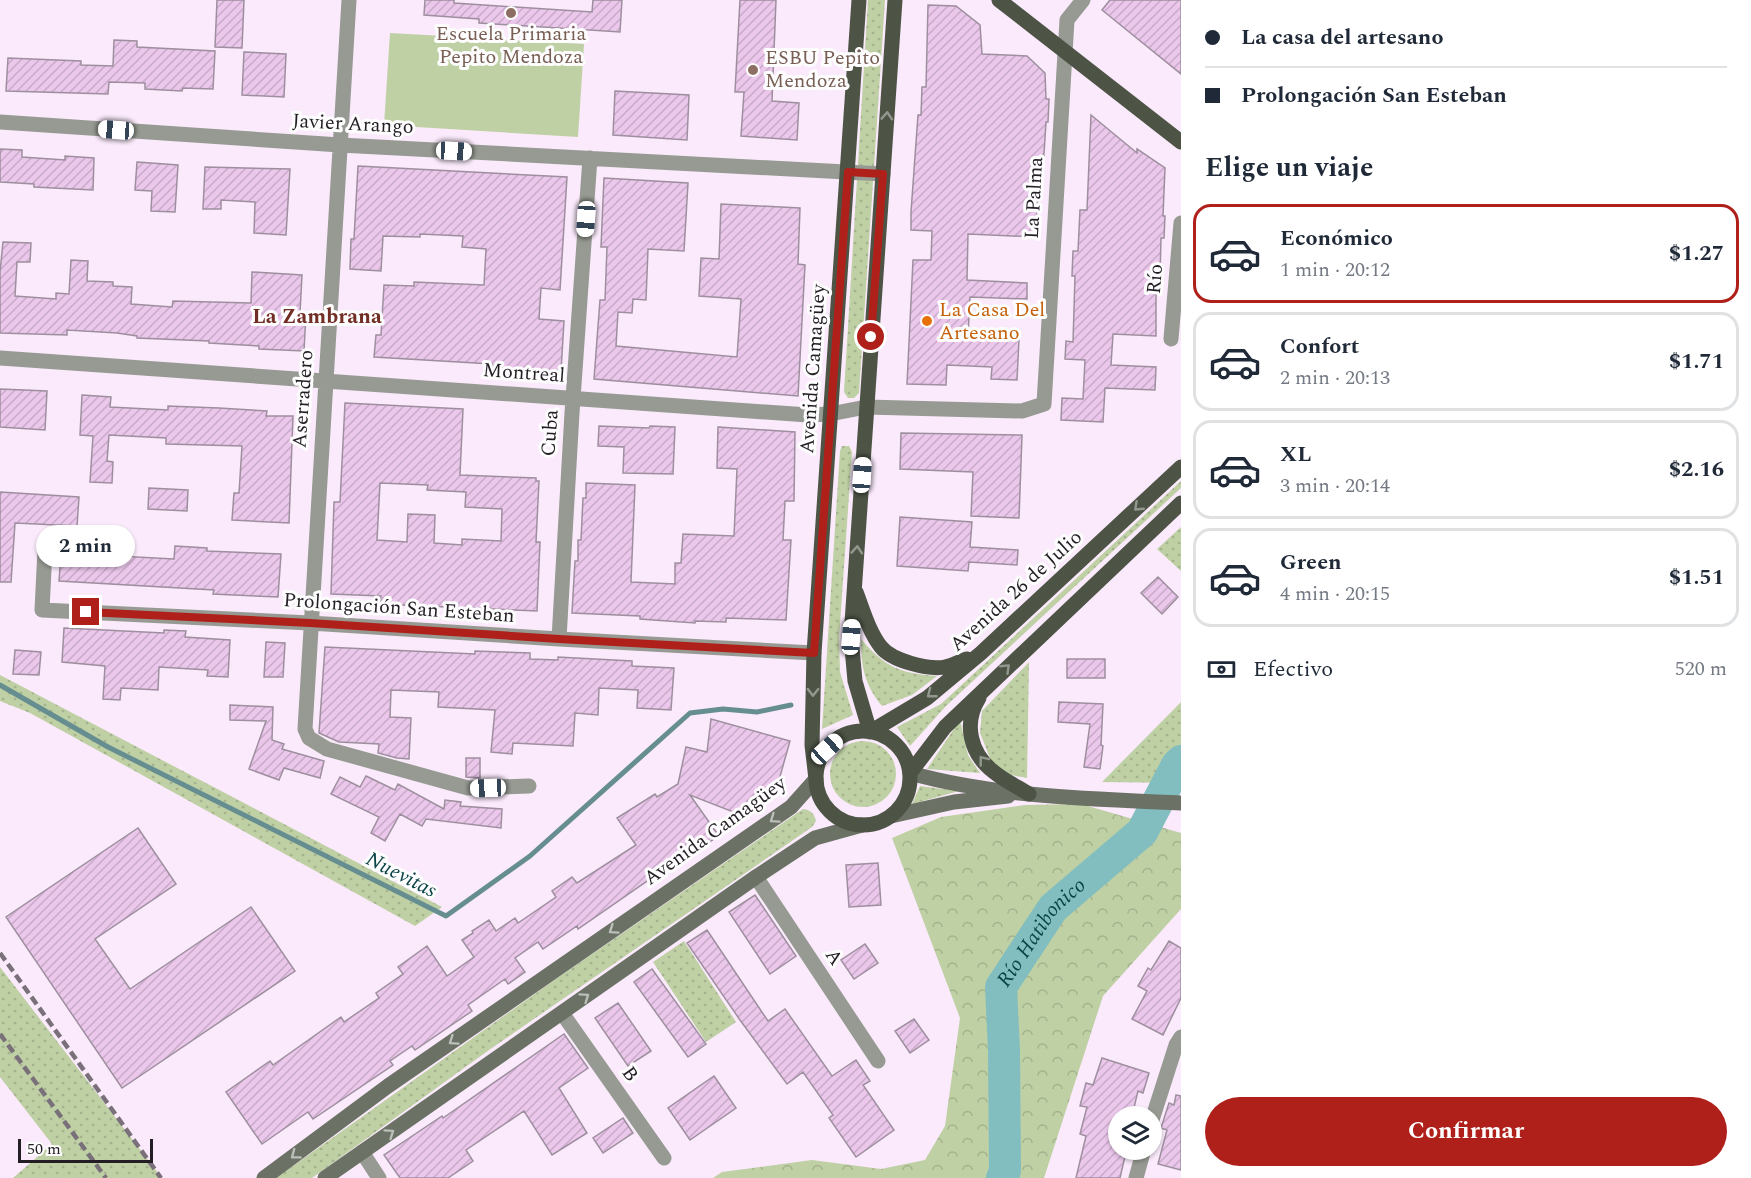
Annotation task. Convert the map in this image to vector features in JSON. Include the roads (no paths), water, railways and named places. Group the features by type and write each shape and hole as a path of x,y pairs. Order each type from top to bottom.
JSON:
{"main road":[{"name":"Avenida Camagüey","path":"264,1178 388,1086 791,807 816,779 812,745 814,653 859,0"},
{"path":"870,732 855,681 851,637 895,0"},
{"path":"999,0 1181,142"},
{"name":"Avenida 26 de Julio","path":"870,732 927,698 981,653 1181,467"},
{"path":"910,773 945,727 1181,503"},
{"path":"854,587 882,649 900,660 933,667 946,667 981,653"},
{"path":"987,686 971,716 969,731 974,747 979,758 993,772 1029,794"},
{"path":"862,825 836,816 825,806 816,779 819,763 827,749 839,738 854,732 870,732 885,737 897,746 906,758 910,773 910,786 907,797 891,816"},
{"path":"910,773 1029,794 1181,803"},
{"path":"325,1178 815,838 877,823 891,816 954,802 1029,794"}],"street":[{"name":"Aserradero","path":"349,0 305,729 309,738 327,749 468,788 529,786"},
{"name":"La Palma","path":"1044,404 1064,49 1067,20 1083,0"},
{"name":"Javier Arango","path":"0,122 340,145 883,174"},
{"name":"Cuba","path":"559,639 590,158"},
{"name":"Río","path":"1171,339 1181,223"},
{"name":"Montreal","path":"0,358 808,415 830,414 866,407 1022,411 1044,404"},
{"name":"Prolongación San Esteban","path":"45,549 42,610 310,623 814,653"},
{"name":"A","path":"756,877 878,1061"},
{"name":"B","path":"562,1013 664,1158"},
{"path":"1157,1106 1181,1036"},
{"path":"362,1152 379,1178"},
{"path":"1136,1178 1141,1160"}],"waterway":[{"name":"Nuevitas","path":"0,685 108,747 446,916 530,856 690,713 723,709 757,712 791,705"},
{"name":"Río Hatibonico","path":"1002,1178 1005,1171 1001,987 1053,908 1142,832 1181,761"}],"railway":[{"path":"0,953 161,1178"},
{"path":"0,1034 106,1178"}],"place":[{"name":"Escuela Primaria Pepito Mendoza","path":"511,13"},
{"name":"ESBU Pepito Mendoza","path":"753,70"},
{"name":"La Casa Del Artesano","path":"927,321"}],"district":[{"name":"La Zambrana","path":"317,317"}]}
